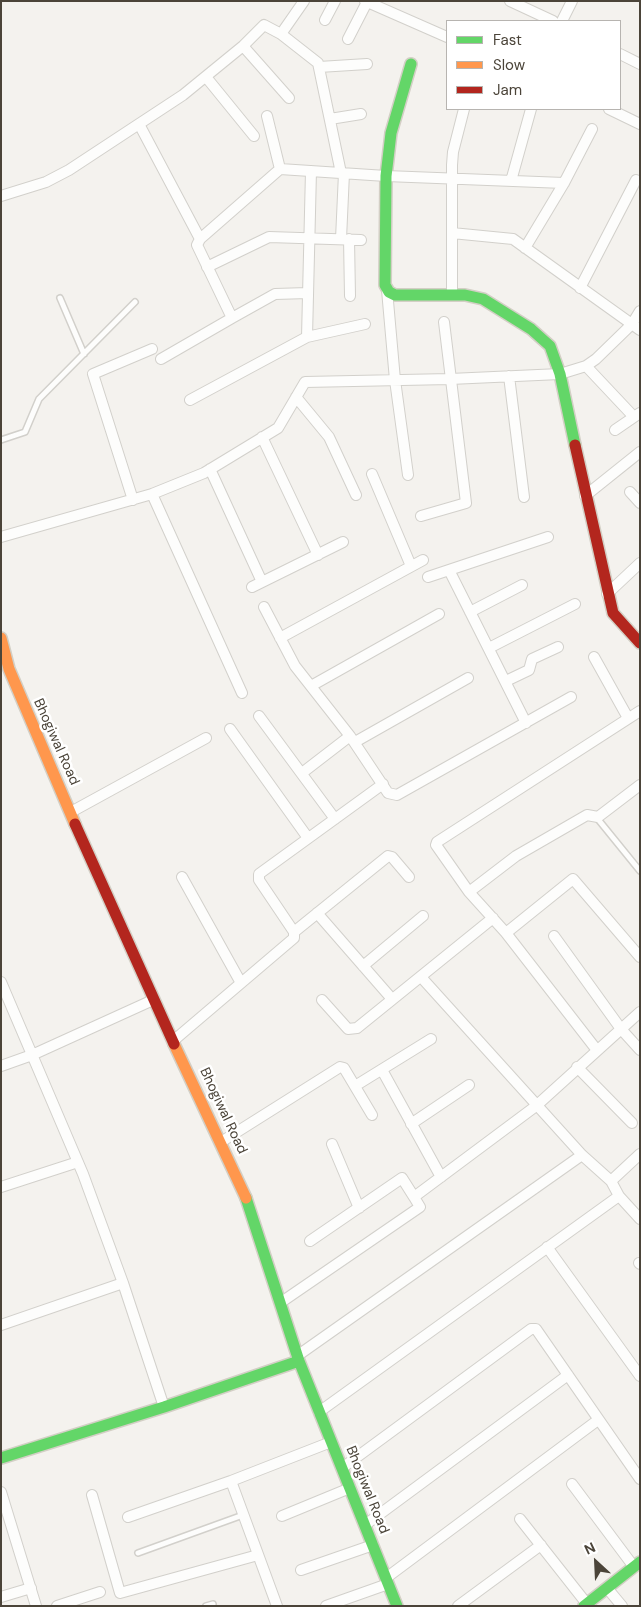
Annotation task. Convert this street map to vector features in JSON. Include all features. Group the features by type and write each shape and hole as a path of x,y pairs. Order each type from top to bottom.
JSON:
{"street":[{"path":"281,34 304,1"},
{"path":"325,20 335,1"},
{"path":"510,1 551,20"},
{"path":"562,20 572,1"},
{"path":"348,39 366,2 446,37"},
{"path":"1,196 46,182 69,170 206,77 243,46 264,25 281,34 318,63 343,173 345,239 350,296"},
{"path":"243,46 289,98"},
{"path":"621,54 640,64"},
{"path":"319,67 367,64"},
{"path":"408,475 395,380 388,290 385,285 386,176 391,132 411,64"},
{"path":"206,77 254,136"},
{"path":"452,294 451,177 453,152 464,110"},
{"path":"511,181 531,110"},
{"path":"611,110 640,124"},
{"path":"330,119 361,114"},
{"path":"266,116 280,169"},
{"path":"139,124 200,239"},
{"path":"525,248 564,183 592,129"},
{"path":"232,318 197,245 200,239 280,169 386,176 451,177 564,183"},
{"path":"307,337 311,171"},
{"path":"580,288 636,180"},
{"path":"452,233 513,239 636,327"},
{"path":"207,267 268,237 361,240"},
{"path":"388,290 395,294 452,294 483,299 531,329 550,346 560,374 607,594 613,613 640,643"},
{"path":"161,359 275,294 308,293"},
{"path":"1,537 152,494 210,469 278,428 305,382 450,379 560,374 586,366 636,327 640,311"},
{"path":"420,516 466,503 444,322"},
{"path":"190,400 307,337 365,324"},
{"path":"132,500 93,374 152,349"},
{"path":"586,366 637,415 615,430"},
{"path":"508,376 524,497"},
{"path":"296,397 329,437 356,495"},
{"path":"262,438 318,555"},
{"path":"585,496 640,452"},
{"path":"210,469 262,582"},
{"path":"372,474 411,566"},
{"path":"630,492 640,503"},
{"path":"152,494 242,693"},
{"path":"428,577 548,536"},
{"path":"252,587 343,542"},
{"path":"280,638 423,560"},
{"path":"607,594 640,563"},
{"path":"449,570 526,722"},
{"path":"470,612 522,585"},
{"path":"489,648 576,604"},
{"path":"264,607 295,666 352,739 388,793 397,795 571,698"},
{"path":"311,686 439,614"},
{"name":"Bhogiwal Road","path":"1,638 9,669 153,1000 244,1193 298,1359 397,1606"},
{"path":"506,681 529,670 532,659 558,647"},
{"path":"594,657 628,718"},
{"path":"302,773 352,739 468,678"},
{"path":"596,1049 506,932 469,892 436,849 437,842 640,711"},
{"path":"259,716 335,819"},
{"path":"230,729 308,838"},
{"path":"71,812 206,738"},
{"path":"173,1040 294,938 294,932 258,877 383,784"},
{"path":"469,892 516,856 587,816 596,818 640,785"},
{"path":"294,932 388,856 392,857 409,877"},
{"path":"182,877 241,983"},
{"path":"506,932 573,880 640,957"},
{"path":"318,913 392,999"},
{"path":"363,966 423,916"},
{"path":"322,1000 352,1030 493,918"},
{"path":"554,936 621,1029 640,1050"},
{"path":"421,977 536,1106 582,1155 611,1181 619,1196 640,1219"},
{"path":"1,982 78,1162 123,1283 164,1407"},
{"path":"1,1066 32,1055 153,1000"},
{"path":"414,1197 536,1106 596,1049 640,1012"},
{"path":"355,1086 431,1039"},
{"path":"577,1067 632,1123"},
{"path":"221,1142 333,1070 344,1068 372,1115"},
{"path":"382,1070 441,1177"},
{"path":"411,1124 469,1084"},
{"path":"332,1144 359,1208"},
{"path":"611,1181 640,1154"},
{"path":"1,1458 164,1407 298,1359 582,1155"},
{"path":"1,1188 78,1162"},
{"path":"280,1303 420,1207 402,1178 310,1241"},
{"path":"319,1412 619,1196"},
{"path":"547,1247 640,1376"},
{"path":"1,1325 123,1283"},
{"path":"342,1468 531,1330 536,1329 540,1331 598,1420 640,1479"},
{"path":"365,1525 568,1375"},
{"path":"326,1606 388,1581 598,1420"},
{"path":"128,1517 231,1481 331,1442"},
{"path":"231,1481 277,1606"},
{"path":"520,1519 585,1605 637,1564 572,1484"},
{"path":"282,1516 350,1488"},
{"path":"1,1492 36,1606"},
{"path":"92,1495 120,1593 258,1555"},
{"path":"301,1570 373,1545"},
{"path":"458,1606 541,1545"},
{"path":"1,1597 31,1588"},
{"path":"607,1588 622,1606"},
{"path":"57,1606 100,1592"}],"lane":[{"path":"60,298 84,354"},
{"path":"1,440 25,432 39,400 135,302"},
{"path":"596,818 640,871"},
{"path":"138,1553 243,1515"},
{"path":"206,1606 213,1604"}],"traffic: fast":[{"path":"411,64 391,133 386,176 385,285 389,292 395,295 465,295 483,299 531,329 550,346 560,374 575,445"},
{"path":"246,1198 299,1361 397,1606"},
{"path":"1,1458 164,1407 299,1361"},
{"path":"584,1606 640,1562"}],"traffic: slow":[{"path":"1,638 9,669 75,824"},
{"path":"174,1044 246,1198"}],"traffic: jam":[{"path":"575,445 613,613 640,643"},
{"path":"75,824 174,1044"}]}
